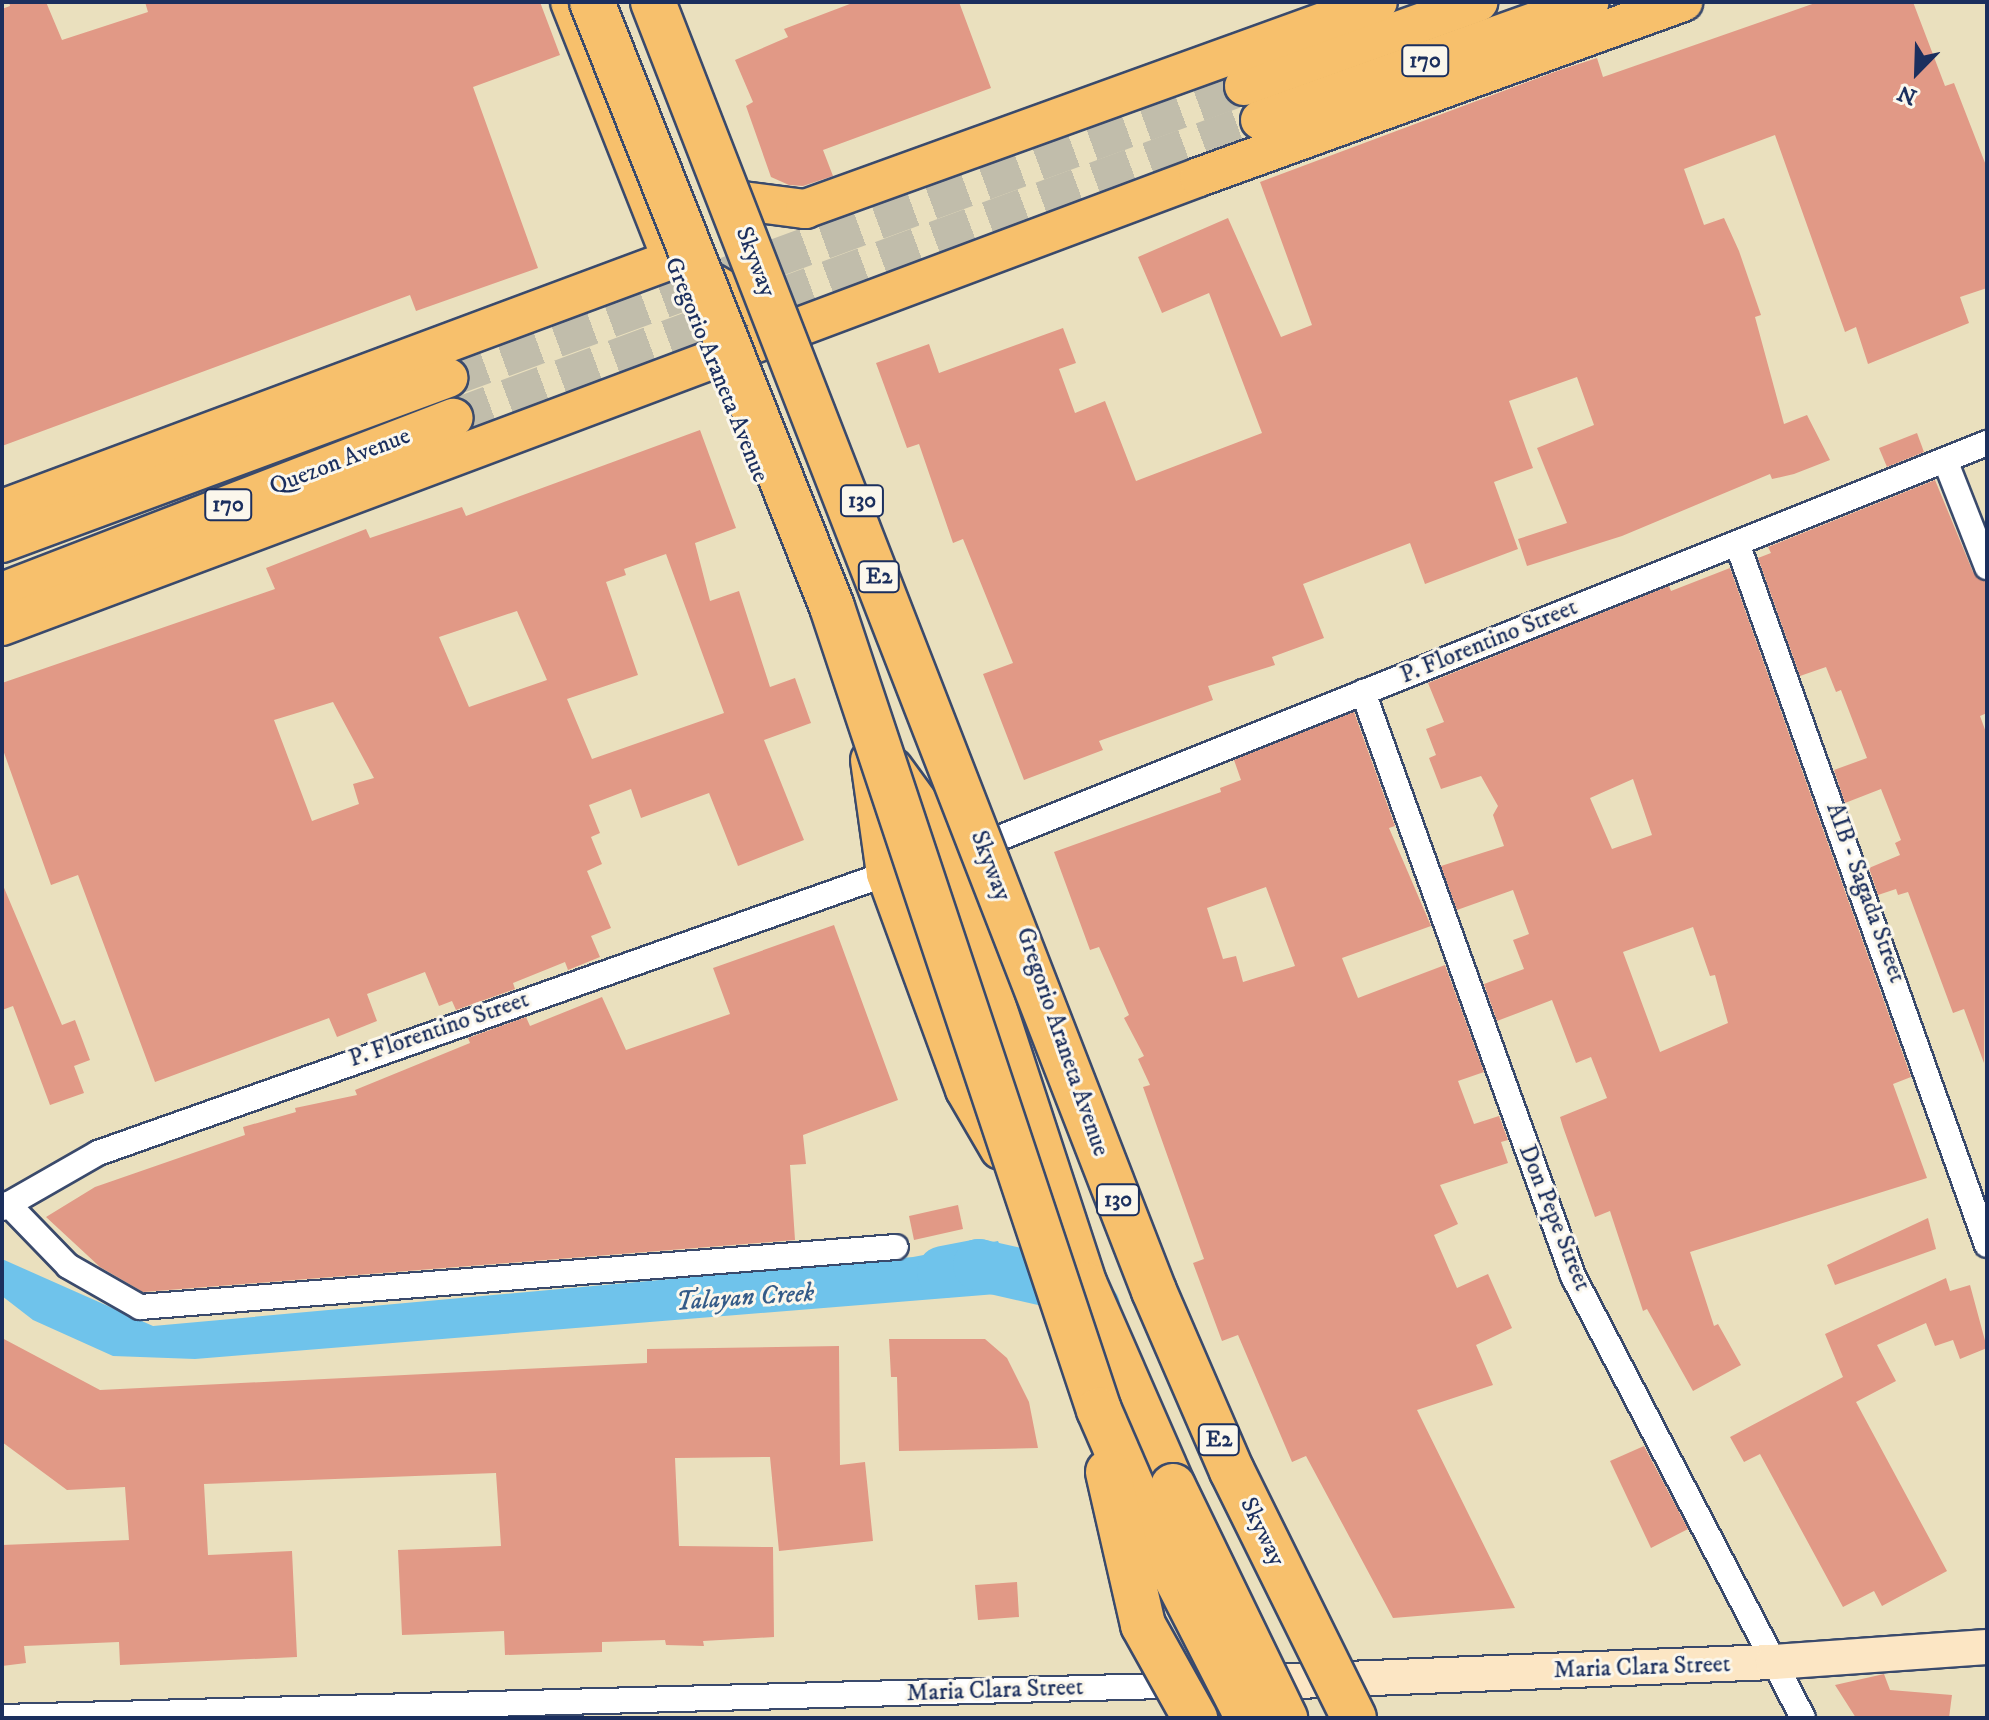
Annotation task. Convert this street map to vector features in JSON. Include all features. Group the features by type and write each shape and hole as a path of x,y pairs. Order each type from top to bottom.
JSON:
{"highway":[{"name":"E2","path":"592,2 832,607 1099,1410 1148,1523 1245,1707"},
{"name":"Skyway","path":"653,2 1154,1291 1232,1471 1354,1718"},
{"path":"866,736 937,833 1075,1291 1285,1718"},
{"path":"1099,1410 1113,1514 1143,1625 1195,1718"}],"main road":[{"name":"Gregorio Araneta Avenue","path":"570,2 866,736 927,866 1040,1220"},
{"name":"Gregorio Araneta Avenue","path":"666,2 992,841 1196,1414 1336,1718"},
{"path":"743,201 805,209 1378,2"},
{"name":"170","path":"1478,2 1252,103 1590,2"},
{"path":"2,626 713,362 1199,177 1683,2"},
{"path":"2,509 673,259 795,331"},
{"name":"Quezon Avenue","path":"2,543 449,378"},
{"name":"Quezon Avenue","path":"2,592 454,418"},
{"name":"Gregorio Araneta Avenue","path":"866,736 886,874 965,1090 1040,1220 1075,1291 1136,1483 1245,1707"}],"street":[{"name":"P. Florentino Street","path":"992,841 1987,443"},
{"path":"1945,460 1987,567"},
{"name":"AIB - Sagada Street","path":"1737,543 1869,903 1987,1245"},
{"name":"Don Pepe Street","path":"1363,692 1573,1276 1803,1718"},
{"name":"P. Florentino Street","path":"5,1206 98,1153 886,874"},
{"path":"5,1206 68,1266 140,1307 896,1247"},
{"name":"Maria Clara Street","path":"2,1717 774,1708 1245,1707 1316,1679 1773,1662 1987,1647"}],"water":[{"path":"998,1241 1020,1292 195,1359 113,1356 33,1320 2,1296 2,1259 153,1326 913,1257"}],"building":[{"path":"9,2 46,2 62,40 148,12 145,2 540,2 560,55 473,87 538,268 416,311 410,295 2,446 2,9 10,6"},
{"path":"855,2 959,2 991,88 823,150 833,176 803,186 789,185 771,177 746,106 753,102 735,60 788,37 784,29"},
{"path":"1818,2 1913,2 1945,86 1954,83 1987,168 1987,288 1960,297 1969,323 1868,364 1856,327 1845,332 1775,135 1684,169 1704,225 1724,218 1739,251 1761,315 1755,317 1784,424 1807,415 1830,460 1794,474 1772,479 1770,474 1622,536 1527,566 1518,539 1567,523 1537,448 1594,425 1577,377 1509,401 1533,468 1494,482 1518,549 1425,584 1410,543 1303,584 1324,638 1272,657 1275,665 1208,686 1213,700 1099,741 1103,750 1024,780 983,674 1013,663 963,539 953,543 919,444 907,448 876,363 929,344 939,373 1063,328 1076,363 1059,369 1075,413 1105,401 1136,481 1262,433 1209,293 1162,313 1138,257 1228,218 1281,337 1312,325 1260,182 1597,58 1603,77"},
{"path":"700,430 736,528 695,543 710,601 739,591 770,687 795,678 811,723 764,740 804,840 738,866 709,793 641,818 631,789 589,805 600,833 591,837 602,864 587,871 611,928 591,936 600,957 568,970 565,962 513,983 515,989 456,1010 452,1001 439,1006 425,972 367,994 377,1021 337,1037 329,1018 155,1082 78,875 51,885 2,747 2,683 275,589 266,568 366,529 370,538 462,507 466,516","holes":["666,554 724,713 592,759 567,699 638,675 606,582 626,575 624,569","517,611 547,680 469,707 439,637","333,702 374,778 353,784 359,804 312,821 274,720"]},
{"path":"1917,433 1924,452 1887,467 1879,448"},
{"path":"1935,480 1973,572 1987,582 1987,713 1980,716 1987,735 1984,1063 1964,1009 1953,1013 1908,892 1898,895 1896,889 1878,895 1869,868 1900,855 1895,843 1901,840 1881,789 1845,803 1834,770 1867,758 1841,690 1836,692 1826,667 1800,676 1758,558 1771,553 1768,547"},
{"path":"1730,568 1911,1077 1893,1084 1927,1178 1690,1252 1714,1326 1718,1324 1741,1365 1693,1391 1647,1309 1643,1311 1610,1211 1595,1217 1563,1127 1560,1117 1607,1098 1591,1057 1576,1063 1552,1000 1497,1021 1484,984 1524,969 1513,940 1529,934 1513,890 1457,910 1441,866 1504,846 1493,815 1498,806 1481,776 1441,789 1429,758 1436,755 1426,729 1444,722 1428,683 1669,586 1671,591","holes":["1633,779 1652,835 1612,849 1590,798","1693,927 1710,976 1715,975 1728,1023 1660,1052 1623,952"]},
{"path":"1354,712 1395,826 1389,828 1431,926 1342,958 1358,998 1445,965 1484,1072 1458,1081 1474,1124 1499,1116 1508,1140 1501,1142 1508,1163 1440,1185 1458,1224 1434,1235 1457,1288 1488,1274 1512,1328 1476,1345 1493,1385 1417,1410 1515,1608 1393,1618 1306,1456 1292,1462 1238,1335 1222,1341 1193,1263 1204,1259 1143,1087 1150,1085 1138,1059 1144,1056 1124,1018 1129,1015 1099,947 1090,950 1054,852 1221,792 1220,788 1241,780 1234,760","holes":["1266,887 1295,966 1243,982 1236,956 1223,959 1207,908"]},
{"path":"2,883 62,1025 75,1020 90,1060 74,1066 84,1093 50,1105 13,1006 2,1010"},
{"path":"834,925 898,1100 803,1135 806,1164 790,1165 795,1240 143,1292 100,1267 46,1217 95,1187 245,1135 243,1127 296,1112 295,1108 357,1095 355,1090 470,1043 468,1038 526,1017 530,1026 602,997 626,1050 730,1014 713,968"},
{"path":"958,1205 963,1229 914,1240 909,1216"},
{"path":"1928,1218 1936,1249 1835,1285 1827,1265"},
{"path":"1946,1278 1950,1291 1970,1285 1987,1348 1960,1359 1953,1340 1935,1346 1926,1323 1877,1345 1896,1381 1856,1402 1947,1571 1882,1606 1874,1591 1843,1607 1760,1454 1744,1462 1730,1437 1843,1377 1825,1334"},
{"path":"2,1338 100,1390 647,1363 647,1349 839,1346 840,1465 865,1462 873,1541 779,1551 770,1457 675,1458 679,1546 773,1547 774,1637 703,1641 704,1646 666,1645 665,1640 602,1642 602,1652 505,1655 504,1631 402,1635 398,1550 501,1546 496,1473 204,1484 208,1555 292,1551 297,1657 120,1665 119,1642 24,1646 26,1663 2,1666 2,1545 129,1540 125,1487 67,1490 2,1442"},
{"path":"889,1339 985,1339 1007,1358 1029,1402 1038,1448 899,1451 897,1377 891,1377"},
{"path":"1644,1446 1688,1529 1651,1548 1610,1461"},
{"path":"1017,1582 1019,1617 978,1620 975,1585"},
{"path":"1884,1674 1890,1690 1952,1695 1949,1718 1856,1718 1835,1685"}],"waterway":[{"name":"Talayan Creek","path":"943,1272 979,1265 1067,1285 1094,1307"}],"tunnel":[{"path":"449,378 1244,86"},
{"path":"454,418 1260,120"}]}
